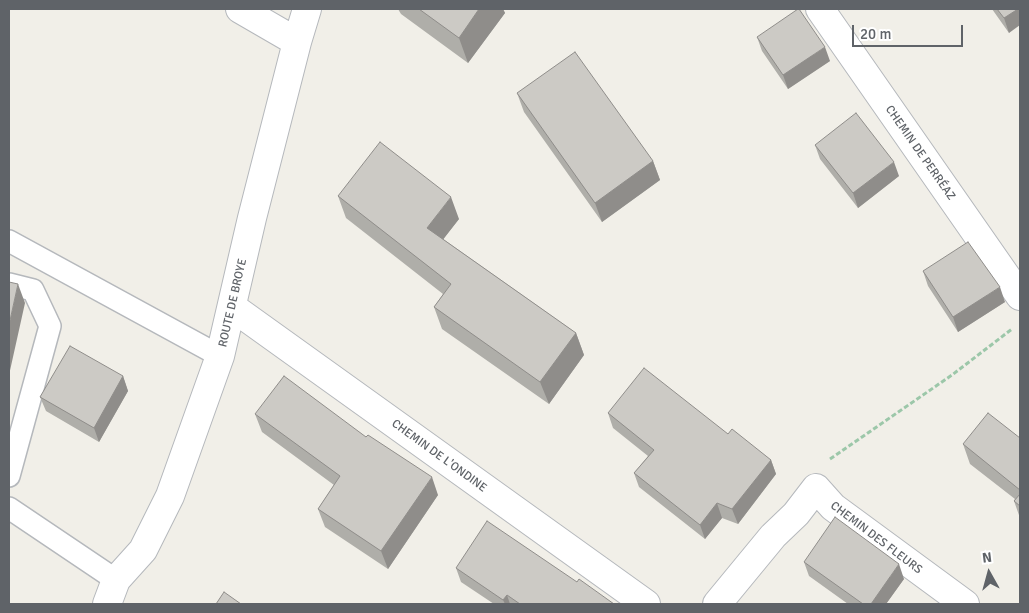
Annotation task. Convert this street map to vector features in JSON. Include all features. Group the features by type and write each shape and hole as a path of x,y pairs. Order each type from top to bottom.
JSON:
{"street":[{"path":"240,9 297,42"},
{"name":"ROUTE DE BROYE","path":"112,592 143,550 170,496 220,356 252,218 297,42 308,9"},
{"name":"CHEMIN DE PERRÉAZ","path":"820,9 1020,296"},
{"name":"CHEMIN DE L'ONDINE","path":"232,307 646,604"},
{"path":"717,604 772,536 796,514 816,488"},
{"name":"CHEMIN DES FLEURS","path":"816,488 833,507 965,604"}],"lane":[{"path":"9,241 220,356"},
{"path":"9,284 33,290 50,326 9,476"},
{"name":"ROUTE DE BROYE","path":"9,508 112,592"}],"path":[{"path":"816,488 820,466 952,375 1013,328"}],"building":[{"path":"419,9 479,9 459,38"},
{"path":"798,9 825,47 783,75 757,37"},
{"path":"997,9 1018,9 1004,18"},
{"path":"575,52 653,161 595,203 517,93"},
{"path":"856,113 894,162 853,193 815,145"},
{"path":"380,142 451,197 427,228 576,333 540,382 434,307 451,284 338,196"},
{"path":"968,242 1000,287 953,317 923,271"},
{"path":"9,282 18,284 9,325"},
{"path":"70,346 123,376 94,428 40,397"},
{"path":"644,368 728,434 732,429 771,460 732,509 717,503 700,525 634,473 654,450 608,413"},
{"path":"284,376 366,437 368,435 432,477 381,551 318,509 340,476 255,414"},
{"path":"988,413 1020,438 1020,490 963,444"},
{"path":"1020,494 1020,506 1014,501"},
{"path":"835,517 899,564 871,604 863,604 804,562"},
{"path":"487,521 577,582 579,579 614,604 520,604 507,595 503,600 456,568"},
{"path":"224,592 241,604 216,604"}]}
